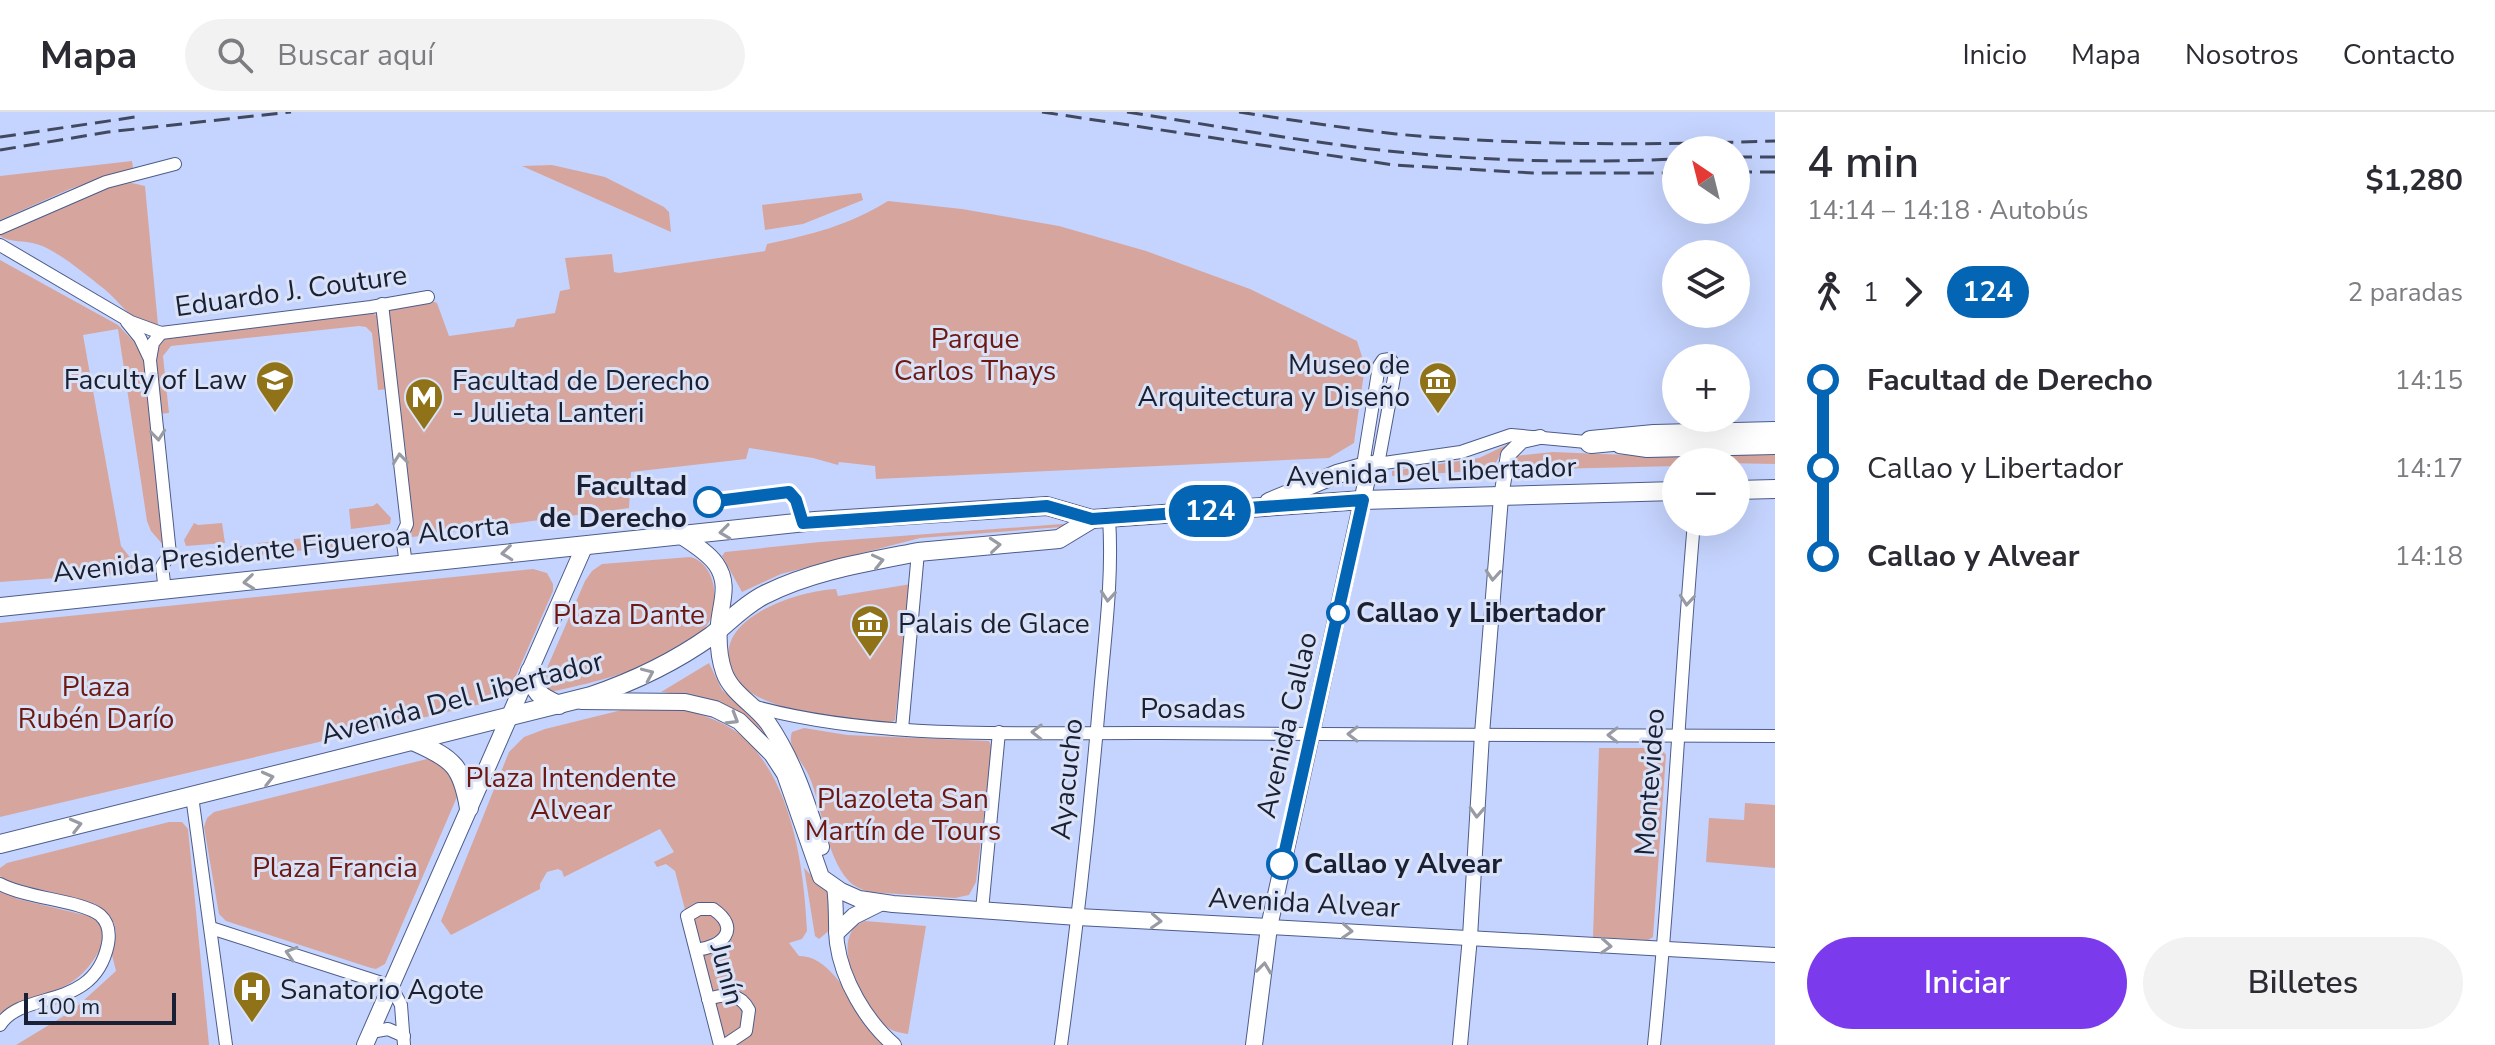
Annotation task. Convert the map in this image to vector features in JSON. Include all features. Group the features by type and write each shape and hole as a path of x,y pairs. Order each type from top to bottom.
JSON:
{"highway":[{"path":"1591,442 1654,436 1775,433"}],"main road":[{"name":"Avenida Callao","path":"1254,1045 1269,927 1370,465"},
{"path":"1256,507 1337,474 1370,465"},
{"path":"1750,490 1775,489"},
{"name":"Avenida Del Libertador","path":"0,844 567,703 661,669 719,630 747,605 779,588 822,574 918,552 1059,539 1100,519 1363,500 1662,491"},
{"name":"Avenida Presidente Figueroa Alcorta","path":"0,607 815,521 1047,506 1100,519"},
{"path":"683,537 711,558 723,576 725,591 719,630 726,678 756,707 796,772 834,887"},
{"path":"368,1038 585,545"},
{"path":"530,671 534,691 545,699 567,703 685,702 715,709 739,721 756,735 779,763 794,796 817,869 821,877 834,887"},
{"path":"415,742 449,760 458,770 469,808"},
{"name":"Avenida Alvear","path":"834,887 859,899 880,903 1269,927"},
{"path":"837,932 854,916 880,903"}],"street":[{"path":"0,228 106,182 175,164"},
{"path":"0,245 122,317 161,333 153,343 150,360 170,554 162,566 165,591"},
{"name":"Eduardo J. Couture","path":"161,333 428,297"},
{"path":"382,304 407,524 402,535 406,565"},
{"path":"122,317 140,338 150,360"},
{"name":"Avenida Callao","path":"1390,359 1396,367 1379,459 1370,465 1364,459 1379,366 1383,360 1390,359"},
{"name":"Avenida Del Libertador","path":"1370,465 1461,452 1506,436 1591,442 1647,451 1775,448"},
{"path":"1460,1045 1501,497 1508,455 1522,441 1540,437"},
{"name":"Ayacucho","path":"1061,1045 1078,917 1111,556 1100,519"},
{"name":"Montevideo","path":"1654,1045 1664,950 1693,536"},
{"path":"902,729 918,552"},
{"name":"Posadas","path":"756,707 830,721 902,729 999,732 1775,736"},
{"path":"982,910 999,732"},
{"path":"192,796 226,1045"},
{"path":"0,884 18,893 91,910 103,918 109,932 106,952 85,983 60,997 14,1011 0,1025"},
{"path":"834,887 840,955 854,992 876,1028 894,1045"},
{"name":"Junín","path":"721,942 726,923 720,914 706,908 687,916 722,1045"},
{"name":"Avenida Alvear","path":"1269,927 1775,955"},
{"path":"211,928 391,986 399,998 404,1040"},
{"path":"696,950 721,942"},
{"path":"703,980 708,963 721,942"},
{"path":"708,999 733,995 742,1000 749,1010 746,1031 722,1045"},
{"path":"368,1038 388,1029 404,1040"}],"green space":[{"path":"132,161 133,168 70,189 0,220 0,176"},
{"path":"552,165 605,177 664,207 669,212 671,232 522,166"},
{"path":"109,184 145,186 158,325 141,322 103,288 53,251 0,236 0,231"},
{"path":"861,193 863,200 803,224 765,230 762,205"},
{"name":"Parque Carlos Thays","path":"888,201 962,209 1059,226 1146,251 1250,289 1357,341 1365,366 1354,443 1329,458 876,479 875,466 839,462 838,465 749,448 746,459 631,472 629,508 412,537 397,432 387,304 429,300 437,303 449,336 514,327 517,319 555,313 560,291 570,289 565,258 612,254 614,272 619,273 765,251 767,244 829,228 859,217"},
{"path":"0,260 118,325 135,343 147,367 164,546 147,521 118,329 83,335 121,546 136,565 127,573 0,582"},
{"path":"372,313 378,316 389,389 378,390 372,333 366,327 171,346 163,356 169,413 158,414 154,358 163,341 172,335"},
{"path":"1515,441 1501,453 1492,470 1392,476 1392,471 1479,458"},
{"path":"1553,452 1662,456 1662,466 1512,470 1515,456"},
{"path":"1775,452 1775,464 1750,463 1750,453"},
{"path":"377,503 391,518 390,524 351,529 349,509"},
{"path":"194,523 222,523 225,543 186,546 184,540"},
{"path":"1075,523 1075,526 920,538 781,574 742,592 722,556 725,552 820,542"},
{"path":"342,536 343,546 288,552 287,543 294,542 294,539 310,538 311,541"},
{"path":"272,542 273,545 277,544 278,553 238,558 236,546 258,546 258,543"},
{"name":"Plaza Dante","path":"690,557 706,568 714,588 712,615 699,634 661,659 637,669 546,693 540,684 592,571 602,564"},
{"name":"Plaza Rubén Darío","path":"533,569 547,573 553,591 511,687 494,701 0,817 0,623"},
{"path":"911,584 895,720 891,723 820,715 784,707 749,692 735,675 729,649 735,633 747,620 764,610 783,601 821,591 836,589 838,596"},
{"path":"709,663 722,690 761,724 767,736 744,717 718,704 661,692"},
{"name":"Plaza Intendente Alvear","path":"630,708 678,709 709,718 740,735 762,759 785,804 803,881 807,931 802,939 789,943 799,956 812,959 836,977 883,1045 720,1045 675,871 666,864 657,867 654,862 674,852 660,829 564,877 558,869 547,872 540,889 451,935 441,921 509,752 524,737 545,729"},
{"name":"Plazoleta San Martín de Tours","path":"804,728 847,735 989,741 992,748 976,882 969,895 955,898 869,892 850,882 834,858 814,788 791,743 792,732"},
{"path":"1599,748 1661,748 1666,755 1653,937 1648,940 1593,937"},
{"name":"Plaza Francia","path":"427,759 447,766 458,792 457,797 385,964 371,968 226,921 219,914 204,827 207,818 214,812"},
{"path":"1745,803 1775,805 1775,868 1706,862 1709,818 1744,820"},
{"path":"169,822 182,822 188,829 209,1045 16,1045 72,1011 116,971 112,955 116,933 114,923 95,904 6,881 0,876 0,868 7,863"},
{"path":"804,868 829,893 831,929 819,939 815,936"},
{"path":"0,890 18,899 93,917 103,937 99,951 77,978 66,986 28,999 0,1014"},
{"path":"865,921 926,926 908,1034 892,1030 881,1021 870,1008 853,975 848,942 853,929"}],"railway":[{"path":"0,150 108,132 291,112"},
{"path":"1042,112 1394,165 1533,173 1662,173"},
{"path":"1127,112 1416,154 1540,161 1662,159"},
{"path":"1239,112 1396,134 1490,141 1633,144 1775,141"},
{"path":"0,137 142,116"},
{"path":"1750,157 1775,157"},
{"path":"1750,172 1775,172"}],"bus line":[{"name":"124","path":"709,502 789,492 796,500 803,523 1047,506 1092,519 1363,500 1282,864"}],"place":[{"name":"Faculty of Law","path":"275,414"},
{"name":"Museo de Arquitectura y Diseño","path":"1438,415"},
{"name":"Facultad de Derecho - Julieta Lanteri","path":"424,431"},
{"name":"Facultad de Derecho","path":"709,502"},
{"name":"Callao y Libertador","path":"1338,613"},
{"name":"Palais de Glace","path":"870,658"},
{"name":"Callao y Alvear","path":"1282,864"},
{"name":"Sanatorio Agote","path":"252,1024"}]}
